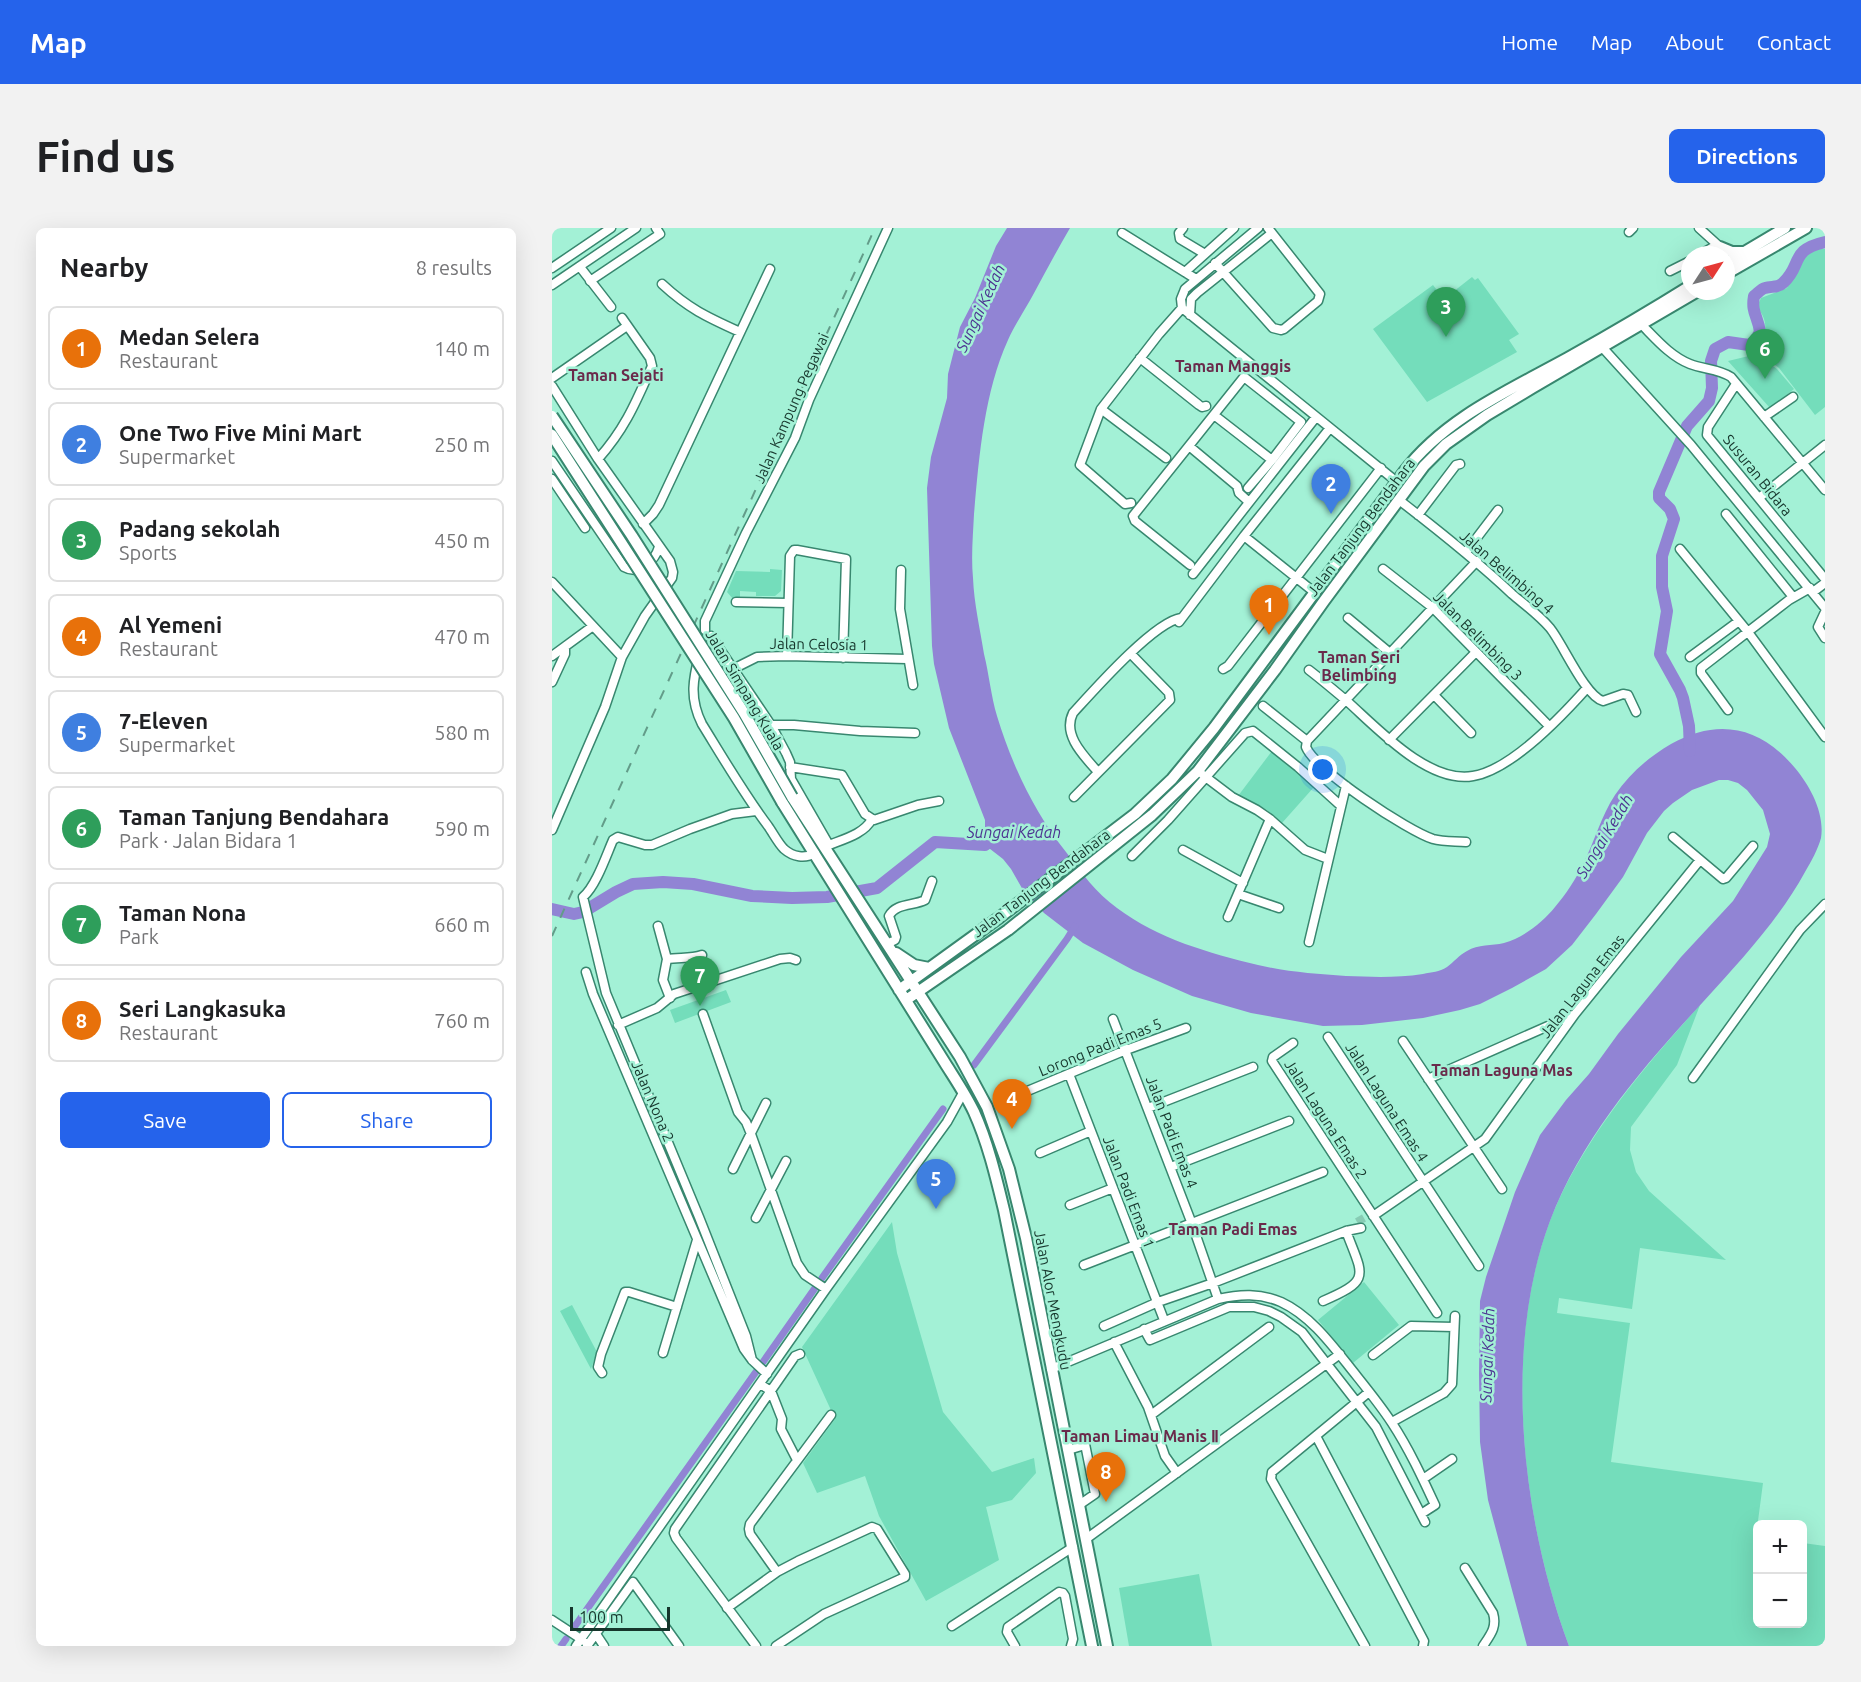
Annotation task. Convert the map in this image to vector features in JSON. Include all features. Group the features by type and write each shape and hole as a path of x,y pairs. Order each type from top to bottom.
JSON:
{"main road":[{"path":"1735,256 1746,252 1785,228"},
{"path":"1735,255 1806,228"},
{"path":"1735,252 1746,252"},
{"name":"Jalan Tanjung Bendahara","path":"899,990 1098,843 1135,814 1172,779 1243,690 1413,460 1430,443 1457,422 1681,291"},
{"name":"Jalan Tanjung Bendahara","path":"906,1000 1008,930 1202,775 1254,699 1424,466 1446,444 1487,415 1682,300"},
{"name":"Jalan Simpang Kuala","path":"552,416 632,536 744,712 787,800"},
{"name":"Jalan Simpang Kuala","path":"552,435 787,800 823,849 840,884 847,906 899,990"},
{"path":"1243,690 1254,699"},
{"name":"Jalan Simpang Kuala","path":"840,884 858,900 911,981"},
{"path":"889,947 914,965 929,968"},
{"path":"927,1005 936,978"},
{"name":"Jalan Alor Mengkudu","path":"911,981 980,1092 1009,1169 1026,1238 1106,1645"},
{"name":"Jalan Alor Mengkudu","path":"899,990 963,1093 978,1122 991,1157 1004,1210 1092,1646"},
{"path":"1041,1393 1046,1383 1051,1383 1055,1387"}],"street":[{"path":"552,268 611,228"},
{"path":"552,285 636,228"},
{"path":"590,281 660,234 656,228"},
{"name":"Jalan Kampung Pegawai","path":"823,849 807,856 799,856 784,849 756,811 695,711 693,684 706,636 705,621 746,533 795,438 809,400 888,228"},
{"path":"1183,228 1179,233 1180,238 1205,254"},
{"path":"1185,272 1234,228"},
{"path":"1258,228 1183,292 1182,308 1397,482"},
{"path":"1699,228 1714,246"},
{"path":"1190,315 1191,299 1223,272 1270,230 1317,289 1320,298 1284,329 1274,328 1223,272 1215,263"},
{"path":"1122,233 1196,279"},
{"path":"1670,272 1681,266"},
{"path":"580,267 611,307"},
{"path":"643,524 659,505 770,269"},
{"path":"662,284 687,306 740,332"},
{"path":"1131,504 1125,504 1080,465 1101,409 1182,308"},
{"path":"598,459 624,427 652,366 650,358 622,318"},
{"path":"1641,324 1673,354 1692,365 1724,374 1736,384 1825,490"},
{"path":"552,378 627,326"},
{"path":"1602,347 1691,445 1811,590 1825,610 1818,627 1825,638"},
{"path":"1140,358 1199,405 1206,406"},
{"path":"1244,377 1301,422 1272,460 1252,491 1249,502 1191,570 1133,519 1133,516 1189,446 1244,377"},
{"name":"Susuran Bidara","path":"1736,384 1707,432 1825,581"},
{"path":"552,386 598,459 672,567 672,578 645,616 622,657 552,830"},
{"path":"1764,417 1793,397"},
{"path":"1101,409 1166,458"},
{"path":"1214,416 1272,460"},
{"path":"1252,491 1316,417"},
{"path":"1098,772 1076,746 1069,726 1073,712 1149,635 1174,619 1180,620 1330,428"},
{"path":"1759,498 1825,445"},
{"path":"1189,446 1237,486 1239,493 1249,502"},
{"path":"552,461 624,567 633,570 644,567 654,557 659,547"},
{"path":"1418,515 1456,465 1460,464"},
{"path":"1223,669 1228,666 1382,468"},
{"path":"552,479 585,528"},
{"path":"1237,486 1245,486 1252,491"},
{"name":"Jalan Belimbing 4","path":"1399,500 1477,561 1550,628 1587,688"},
{"path":"1466,552 1498,510"},
{"path":"1726,514 1793,597"},
{"path":"1244,536 1314,592"},
{"path":"1680,549 1748,632 1825,737"},
{"path":"787,656 790,555 794,550 846,559 843,658"},
{"path":"1466,842 1441,841 1414,831 1328,773 1309,754 1306,747 1307,741 1477,561"},
{"name":"Jalan Belimbing 3","path":"1383,569 1433,608 1549,726"},
{"path":"900,570 900,609 913,685"},
{"path":"1728,710 1700,670 1793,597 1825,581"},
{"path":"552,582 622,657"},
{"path":"736,602 788,603"},
{"path":"1348,618 1390,653"},
{"path":"1690,657 1739,621"},
{"path":"552,656 594,626"},
{"path":"706,636 733,669 771,725 786,753 793,783 823,849 860,832 868,826 872,819"},
{"path":"552,682 565,654 565,647"},
{"path":"1389,740 1476,652"},
{"path":"1074,797 1170,700 1169,693 1131,654"},
{"name":"Jalan Celosia 1","path":"733,669 758,657 907,659"},
{"path":"1309,670 1389,740 1441,773 1453,776 1472,777 1494,769 1524,751 1587,688 1596,698 1603,701 1623,694 1628,695 1636,712"},
{"path":"1434,695 1471,733"},
{"path":"1263,706 1307,741"},
{"path":"771,725 915,733"},
{"path":"1132,856 1132,853 1168,820 1202,775 1249,731 1253,731 1298,767 1341,806"},
{"path":"790,767 842,775 865,814 872,819 939,801"},
{"path":"1202,775 1232,798 1270,819 1305,850 1328,859"},
{"path":"1308,942 1346,786"},
{"path":"756,811 732,814 652,845 618,837 613,840 584,899 606,993 618,1025 703,1228 746,1336 752,1360 767,1374"},
{"path":"1228,917 1270,819"},
{"path":"1673,837 1725,879 1753,846"},
{"path":"1183,850 1243,883"},
{"name":"Jalan Laguna Emas","path":"1104,1326 1158,1302 1214,1283 1346,1231 1367,1220 1485,1139 1575,1014 1700,860"},
{"path":"889,947 896,937 890,913 905,905 925,900 933,881"},
{"path":"1238,894 1279,908"},
{"path":"1693,1078 1800,930 1825,904"},
{"path":"658,926 667,959 663,976 670,998"},
{"path":"667,959 686,956 694,958 702,955"},
{"path":"618,1025 657,1008 670,998 685,991 780,959 796,960"},
{"name":"Jalan Nona 2","path":"586,972 593,994 744,1349 752,1360"},
{"path":"703,1014 738,1112 746,1122 751,1134 800,1269 826,1289"},
{"path":"1428,1079 1575,1014"},
{"name":"Jalan Padi Emas 4","path":"1113,1019 1171,1167 1218,1299"},
{"name":"Lorong Padi Emas 5","path":"1025,1092 1186,1028"},
{"name":"Jalan Laguna Emas 4","path":"1328,1037 1479,1266"},
{"path":"1403,1041 1502,1188"},
{"name":"Jalan Laguna Emas 2","path":"1293,1043 1273,1057 1272,1061 1367,1220"},
{"path":"1148,1108 1253,1067"},
{"name":"Jalan Padi Emas 1","path":"1069,1074 1164,1320"},
{"path":"584,1644 826,1289 947,1122 963,1093"},
{"path":"733,1169 766,1103"},
{"path":"1171,1167 1289,1121"},
{"path":"1040,1153 1091,1131"},
{"path":"756,1218 786,1161"},
{"path":"1084,1265 1323,1172"},
{"path":"1070,1205 1113,1188"},
{"path":"1367,1220 1437,1313"},
{"path":"1323,1301 1348,1290 1359,1280 1360,1271 1346,1231"},
{"path":"663,1353 697,1239"},
{"path":"602,1373 598,1367 601,1354 625,1292 677,1307"},
{"path":"1051,1369 1164,1320 1218,1299 1255,1294 1279,1301 1308,1320 1340,1354 1392,1422 1435,1505 1423,1518 1382,1438 1302,1332 1293,1325 1269,1311 1254,1307 1228,1307 1150,1340 1144,1329"},
{"path":"1392,1422 1444,1393 1452,1384 1455,1316"},
{"path":"1373,1355 1412,1326 1454,1327"},
{"path":"1150,1415 1269,1327"},
{"path":"1114,1342 1150,1415 1165,1456 1177,1473"},
{"path":"756,1646 674,1533 795,1356 800,1354"},
{"path":"1086,1539 1340,1354"},
{"path":"760,1384 771,1391 782,1421 781,1429 797,1460"},
{"path":"1365,1646 1271,1479 1272,1472 1369,1392"},
{"path":"777,1572 750,1534 750,1524 831,1415"},
{"path":"1316,1436 1424,1641 1423,1646"},
{"path":"1068,1450 1084,1442 1095,1494 1079,1505"},
{"path":"1423,1479 1452,1459"},
{"path":"727,1608 777,1572 808,1556 875,1527 878,1528 906,1574 903,1580 824,1614 776,1646"},
{"path":"952,1626 1073,1547"},
{"path":"1465,1568 1495,1619 1494,1628 1483,1646"},
{"path":"584,1644 596,1634 633,1582 679,1646"},
{"path":"1015,1646 1007,1632 1008,1627 1059,1592 1065,1596 1073,1639 1071,1646"},
{"path":"552,1620 584,1644"},
{"path":"596,1634 604,1646"}],"green space":[{"path":"1813,249 1825,249 1825,407 1815,415 1779,368 1757,351 1765,329 1764,318 1757,307 1761,298 1787,288 1802,259"},
{"path":"1472,277 1475,280 1478,278 1519,334 1509,340 1517,352 1427,402 1373,329 1433,285 1444,299"},
{"path":"1757,354 1777,369 1794,389 1770,408 1728,361"},
{"path":"770,569 782,570 781,591 775,596 756,596 756,592 740,591 740,599 733,599 727,592 736,571 770,572"},
{"path":"1272,751 1314,787 1282,823 1267,810 1238,796"},
{"path":"726,990 731,1002 675,1023 670,1010"},
{"path":"1700,1005 1677,1065 1631,1127 1630,1150 1636,1172 1649,1191 1726,1260 1640,1248 1632,1309 1559,1298 1557,1313 1630,1323 1611,1462 1763,1483 1758,1520 1753,1520 1753,1628 1807,1628 1807,1544 1825,1546 1825,1646 1569,1646 1552,1593 1538,1537 1528,1478 1523,1417 1523,1357 1529,1299 1543,1243 1563,1191 1608,1117"},
{"path":"892,1222 897,1253 943,1412 992,1472 1034,1458 1036,1473 1012,1500 986,1507 999,1560 926,1601 879,1516 865,1476 817,1493 803,1463 835,1419 802,1347"},
{"path":"1364,1282 1399,1325 1353,1363 1318,1320"},
{"path":"572,1305 597,1352 591,1369 560,1311"},
{"path":"1199,1574 1212,1646 1129,1646 1119,1588"}],"water":[{"name":"Sungai Kedah","path":"1007,228 1070,228 1011,334 993,382 984,426 974,514 972,570 977,616 997,716 1025,787 1054,837 1096,889 1117,908 1149,928 1184,944 1269,967 1346,976 1394,977 1423,974 1444,969 1461,954 1471,949 1504,943 1518,937 1545,918 1563,897 1577,875 1606,811 1621,787 1640,766 1655,754 1689,736 1722,729 1738,730 1753,735 1782,754 1801,775 1815,800 1822,829 1821,838 1812,860 1783,907 1758,940 1658,1052 1616,1104 1597,1132 1563,1190 1550,1221 1535,1271 1526,1324 1523,1378 1524,1434 1539,1544 1569,1646 1527,1646 1488,1500 1480,1442 1480,1301 1515,1192 1540,1135 1681,957 1733,901 1767,847 1770,834 1763,810 1747,790 1738,783 1728,780 1719,780 1692,790 1664,811 1647,833 1623,877 1596,914 1572,945 1546,969 1480,1004 1423,1018 1362,1025 1323,1026 1251,1013 1192,996 1133,970 1083,943 1044,913 1023,890 1003,859 985,845 985,820 949,728 932,646 927,488 931,457 947,398 948,374 960,327 975,298 996,246"}],"waterway":[{"path":"1690,751 1689,726 1683,698 1660,654 1667,611 1662,587 1662,556 1674,519 1670,509 1659,498 1659,492 1687,426 1709,401 1712,388 1711,361 1715,349 1728,342 1749,345 1755,341 1760,332 1754,311 1754,296 1764,289 1781,285 1806,249 1825,242"},
{"path":"552,909 574,914 583,912 633,884 663,882 693,884 752,896 827,897 877,888 935,842 985,845 998,835"},
{"path":"974,1065 1075,926"},
{"path":"822,1278 943,1109"},
{"path":"763,1362 815,1288"},
{"path":"575,1626 758,1369"},
{"path":"561,1646 566,1639"}],"tunnel":[{"path":"1357,1222 1364,1218"}],"railway":[{"path":"552,936 875,228"}],"place":[{"name":"Padang sekolah","path":"1446,337"},
{"name":"Taman Tanjung Bendahara","path":"1765,379"},
{"name":"One Two Five Mini Mart","path":"1331,514"},
{"name":"Medan Selera","path":"1269,635"},
{"name":"Taman Nona","path":"700,1006"},
{"name":"Al Yemeni","path":"1012,1129"},
{"name":"7-Eleven","path":"936,1209"},
{"name":"Seri Langkasuka","path":"1106,1502"}],"district":[{"name":"Taman Manggis","path":"1233,366"},
{"name":"Taman Sejati","path":"616,375"},
{"name":"Taman Seri Belimbing","path":"1359,666"},
{"name":"Taman Laguna Mas","path":"1502,1070"},
{"name":"Taman Padi Emas","path":"1233,1229"},
{"name":"Taman Limau Manis Ⅱ","path":"1140,1436"}]}
